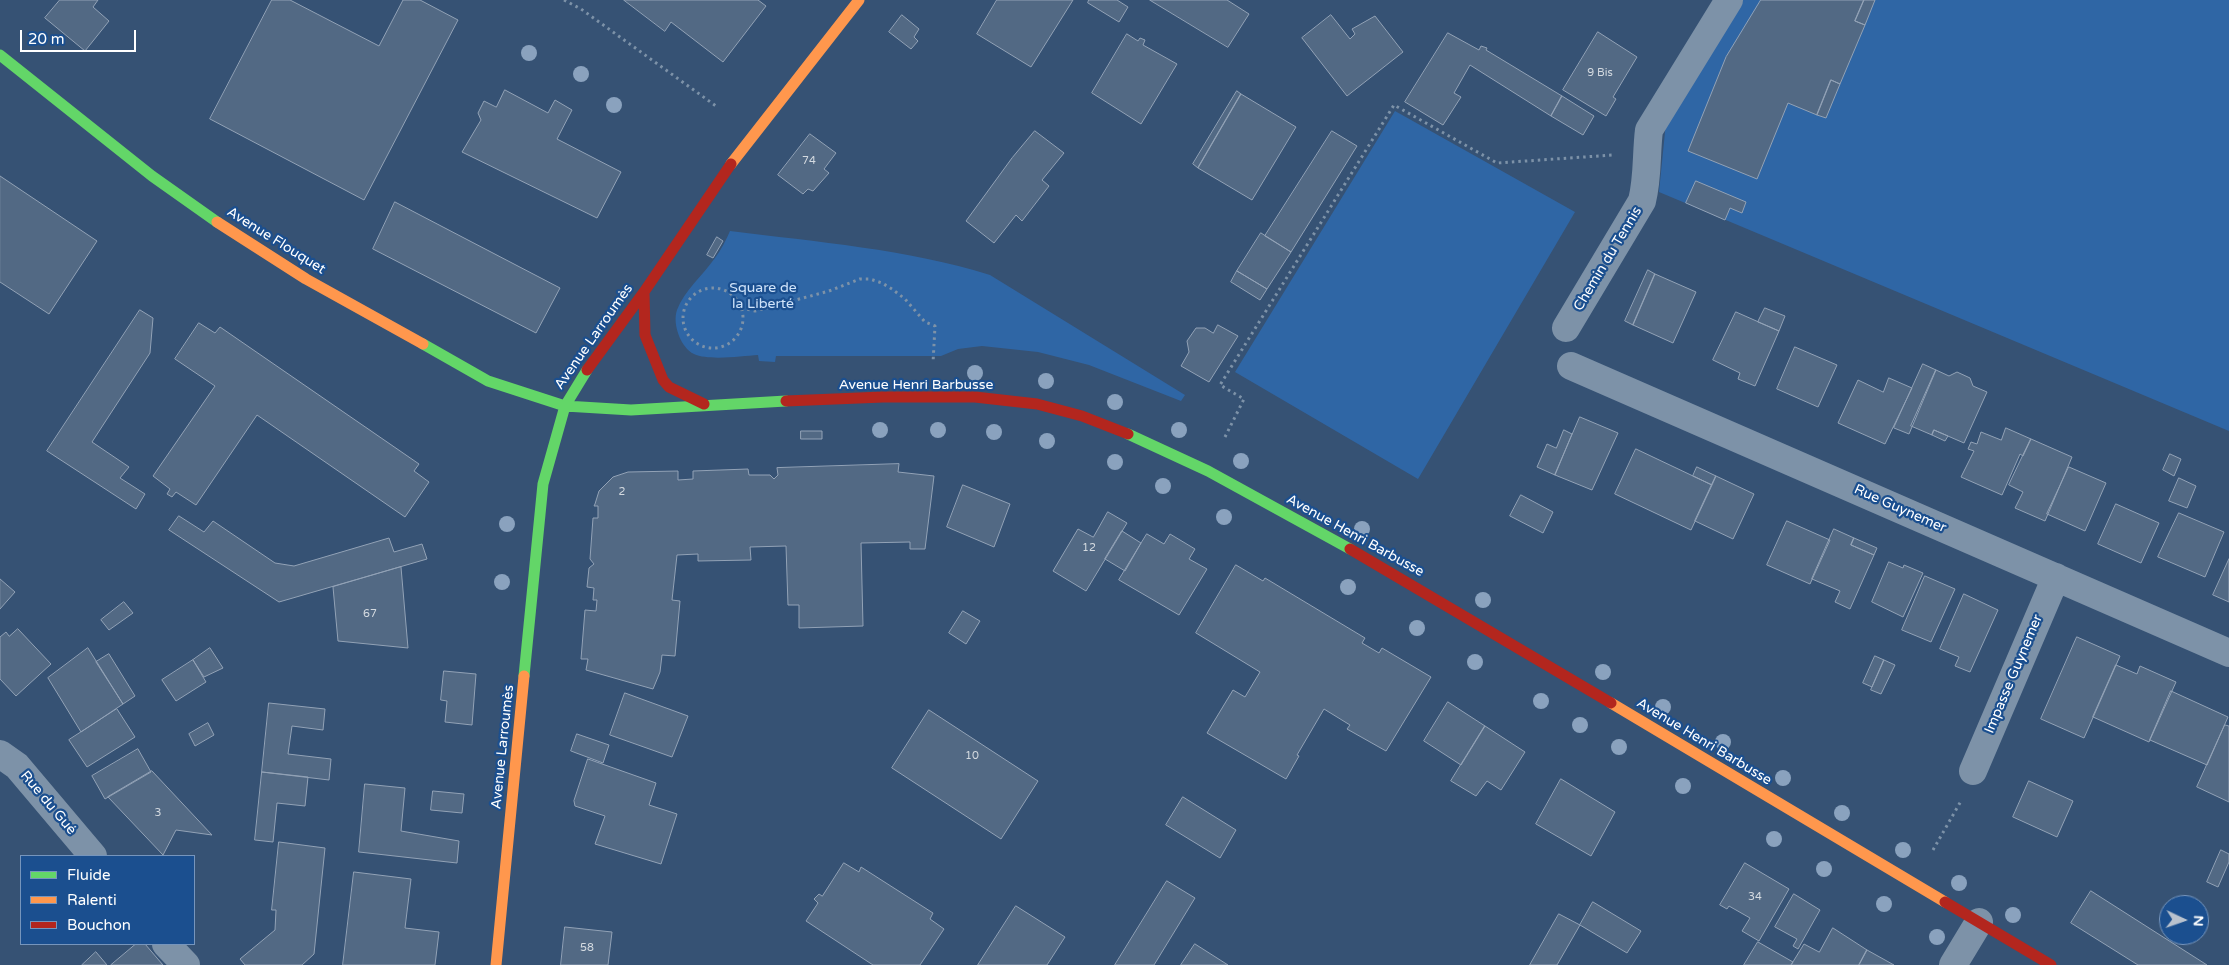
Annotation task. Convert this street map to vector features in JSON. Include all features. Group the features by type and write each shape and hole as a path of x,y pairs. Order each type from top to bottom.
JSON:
{"main road":[{"name":"Avenue Larroumès","path":"496,965 543,484 565,406 597,355 644,292 718,181 859,0"},
{"name":"Avenue Flouquet","path":"0,55 152,176 256,248 306,279 464,369 488,381 565,406"},
{"path":"644,292 645,335 663,380 669,387 706,405"},
{"name":"Avenue Henri Barbusse","path":"565,406 631,410 874,398 975,397 1037,404 1082,416 1132,435 1208,471 1388,570 2051,965"}],"street":[{"name":"Chemin du Tennis","path":"1566,328 1642,201 1647,180 1646,155 1649,130 1729,0"},
{"name":"Rue Guynemer","path":"1571,366 2229,653"},
{"name":"Impasse Guynemer","path":"1973,771 2056,577"},
{"name":"Rue du Gué","path":"0,754 17,766 92,855"},
{"path":"1952,965 1979,922"},
{"path":"167,945 186,965"}],"path":[{"path":"564,0 581,9 716,106"},
{"path":"1225,437 1244,399 1220,385 1394,105 1497,163 1646,155"},
{"path":"741,308 742,323 739,332 733,340 715,348 696,342 689,335 685,326 683,316 686,307 698,292 707,288 726,291 734,296 741,308 755,311 829,292 860,279 882,283 905,299 925,322 935,326 932,368"},
{"path":"1933,850 1962,798"}],"green space":[{"path":"1740,0 2229,0 2229,431 1659,192 1666,122"},
{"path":"1395,111 1575,212 1418,479 1235,372"},
{"name":"Square de la Liberté","path":"730,231 894,253 959,266 990,275 1185,395 1181,401 1089,365 1038,352 982,346 958,349 941,356 776,356 775,362 759,361 758,355 717,358 694,354 685,347 679,335 676,322 677,310 689,290 717,255"}],"building":[{"path":"60,0 98,0 93,7 109,21 85,51 45,18"},
{"path":"272,0 290,0 379,46 403,0 420,0 458,20 364,200 210,119"},
{"path":"624,0 758,0 766,6 723,62 671,22 665,31"},
{"path":"997,0 1073,0 1031,67 977,34"},
{"path":"1089,0 1117,0 1128,7 1119,22 1088,3"},
{"path":"1150,0 1227,0 1249,14 1228,47"},
{"path":"1761,0 1864,0 1855,21 1865,25 1840,84 1831,80 1817,115 1788,103 1757,179 1688,151 1726,57"},
{"path":"1864,0 1875,0 1865,25 1855,21"},
{"path":"902,15 919,29 914,37 918,41 911,49 889,32"},
{"path":"1331,15 1350,39 1355,34 1352,29 1375,16 1403,52 1347,96 1302,38"},
{"path":"1598,32 1637,57 1613,97 1616,99 1606,116 1563,90"},
{"path":"1448,33 1479,50 1481,46 1487,48 1486,50 1562,96 1551,116 1470,65 1454,93 1461,97 1443,125 1405,102"},
{"path":"1127,34 1138,41 1140,38 1145,40 1143,45 1177,64 1141,124 1092,93"},
{"path":"1831,80 1840,84 1826,118 1817,115"},
{"path":"505,90 548,113 555,100 572,110 557,139 621,172 597,218 462,152 481,120 478,113 484,101 496,107"},
{"path":"1237,91 1241,94 1198,168 1193,164"},
{"path":"1241,94 1296,127 1252,200 1198,168"},
{"path":"1562,96 1594,116 1583,135 1551,116"},
{"path":"1035,131 1064,153 1042,180 1049,186 1022,221 1016,215 994,243 966,221 1012,158"},
{"path":"1332,131 1357,146 1291,252 1265,236"},
{"path":"810,134 836,153 824,169 829,173 813,191 808,189 803,194 778,175"},
{"path":"0,176 97,241 49,314 0,282"},
{"path":"1696,181 1746,202 1742,213 1730,208 1725,220 1686,203"},
{"path":"395,202 560,288 536,333 373,249"},
{"path":"1261,233 1291,252 1267,289 1237,271"},
{"path":"717,237 723,241 713,258 707,255"},
{"path":"1648,270 1655,274 1633,325 1625,321"},
{"path":"1237,271 1267,289 1260,300 1231,282"},
{"path":"1655,274 1696,292 1673,343 1633,325"},
{"path":"1765,308 1785,316 1779,331 1758,322"},
{"path":"140,310 153,318 150,353 92,442 129,467 120,478 145,494 136,509 47,451"},
{"path":"1736,312 1779,331 1755,386 1738,379 1740,373 1713,360"},
{"path":"199,323 215,333 220,327 419,464 414,471 429,482 405,517 257,415 196,505 176,492 172,497 167,494 170,489 153,476 215,386 175,359"},
{"path":"1218,325 1238,336 1209,382 1181,366 1189,352 1187,341 1196,328 1205,328 1213,333"},
{"path":"1795,347 1837,365 1818,407 1777,389"},
{"path":"1923,364 1936,370 1909,434 1894,428"},
{"path":"1936,370 1949,376 1957,372 1970,378 1973,386 1987,392 1964,443 1934,430 1932,435 1911,426"},
{"path":"1889,378 1912,388 1885,444 1838,423 1858,380 1883,392"},
{"path":"1580,417 1618,433 1592,490 1555,475"},
{"path":"2006,428 2031,439 2023,456 2020,454 2002,495 1961,477 1974,451 1968,449 1971,442 1977,444 1981,432 2001,440"},
{"path":"1564,430 1572,434 1555,475 1537,467 1547,444 1556,448"},
{"path":"1934,430 1948,436 1945,441 1932,435"},
{"path":"801,431 822,431 822,439 801,439"},
{"path":"2031,439 2072,457 2045,521 2015,508 2023,492 2009,485"},
{"path":"1636,449 1712,485 1691,530 1615,494"},
{"path":"2170,454 2181,459 2174,476 2163,470"},
{"path":"899,464 898,472 934,476 925,549 910,549 910,542 861,543 863,626 799,628 799,605 788,605 786,546 750,547 751,560 698,561 698,554 677,555 672,600 680,601 675,656 662,655 660,672 653,689 586,670 588,659 581,659 585,610 596,611 597,600 593,600 594,588 587,587 589,568 594,564 590,559 593,518 598,518 598,506 594,506 599,491 613,477 628,472 678,471 678,480 693,479 693,471 748,469 749,475 770,475 774,479 778,475 777,468"},
{"path":"1697,467 1716,476 1712,485 1693,476"},
{"path":"2069,467 2106,483 2085,531 2047,514"},
{"path":"1716,476 1754,494 1733,539 1695,521"},
{"path":"2179,478 2196,486 2187,508 2169,501"},
{"path":"963,485 1010,504 994,547 947,527"},
{"path":"1521,495 1553,512 1543,533 1510,516"},
{"path":"2116,504 2159,523 2141,563 2098,544"},
{"path":"1108,512 1127,523 1086,591 1053,571 1078,529 1093,537"},
{"path":"2179,513 2224,532 2205,577 2158,557"},
{"path":"179,516 204,532 213,521 275,563 294,566 389,538 394,552 422,544 427,559 279,602 169,530"},
{"path":"1787,521 1830,540 1810,584 1767,565"},
{"path":"1834,529 1854,538 1851,545 1874,555 1850,609 1835,602 1840,591 1812,579"},
{"path":"1122,531 1141,543 1125,571 1105,559"},
{"path":"1147,534 1164,544 1170,534 1195,549 1189,559 1207,569 1179,615 1119,580"},
{"path":"1854,538 1877,548 1874,555 1851,545"},
{"path":"2229,559 2229,602 2213,595"},
{"path":"1889,562 1903,568 1904,565 1923,573 1903,617 1872,602"},
{"path":"1236,565 1263,581 1265,578 1365,638 1362,643 1379,653 1382,648 1431,677 1386,751 1347,729 1350,725 1324,709 1297,755 1299,756 1286,779 1207,733 1233,690 1245,697 1260,672 1196,633"},
{"path":"401,567 408,648 338,641 333,587"},
{"path":"1925,576 1955,589 1931,642 1902,630"},
{"path":"0,579 15,592 0,609"},
{"path":"1964,594 1998,610 1970,672 1955,666 1959,657 1940,649"},
{"path":"124,602 133,613 109,630 101,620"},
{"path":"963,611 980,621 966,644 949,633"},
{"path":"18,629 51,664 16,696 0,679 0,637 6,632 9,636"},
{"path":"2077,637 2120,656 2084,738 2041,719"},
{"path":"88,648 123,704 81,732 48,678"},
{"path":"210,648 223,668 204,677 193,660"},
{"path":"109,654 135,696 123,704 96,662"},
{"path":"1875,656 1884,660 1872,687 1863,683"},
{"path":"193,660 206,682 176,701 162,680"},
{"path":"1884,660 1895,665 1881,694 1871,690"},
{"path":"2116,665 2137,674 2140,666 2176,682 2149,742 2093,717"},
{"path":"444,671 476,674 472,725 445,722 447,701 441,700"},
{"path":"2171,691 2228,717 2207,765 2150,740"},
{"path":"625,693 688,716 672,757 610,735"},
{"path":"1448,702 1485,726 1461,765 1424,741"},
{"path":"269,703 325,709 323,730 292,726 288,754 331,759 329,780 262,772"},
{"path":"117,709 135,737 87,767 69,740"},
{"path":"929,710 1038,781 1001,839 892,768"},
{"path":"208,723 214,735 195,746 189,734"},
{"path":"2225,725 2229,726 2229,802 2197,787"},
{"path":"1485,726 1525,752 1501,790 1487,781 1476,796 1451,781"},
{"path":"577,734 609,745 603,763 571,751"},
{"path":"138,749 151,772 105,799 92,776"},
{"path":"588,759 656,783 649,805 677,814 661,864 595,844 605,816 575,806 574,801"},
{"path":"152,771 212,835 176,830 163,855 108,797"},
{"path":"262,772 308,777 305,806 277,803 273,842 255,840"},
{"path":"1561,779 1615,812 1591,856 1536,824"},
{"path":"2029,781 2073,801 2057,837 2013,817"},
{"path":"365,784 405,788 401,831 459,841 457,863 359,852"},
{"path":"433,791 464,794 462,813 431,810"},
{"path":"1183,797 1236,830 1220,858 1166,825"},
{"path":"279,842 325,848 314,954 302,965 245,965 240,959 275,930 276,910 272,910"},
{"path":"2221,850 2229,854 2229,862 2218,887 2207,882"},
{"path":"844,863 859,872 861,867 933,913 930,919 944,929 920,965 873,965 806,921 818,903 814,899 819,894 822,896"},
{"path":"1745,863 1789,889 1759,941 1742,931 1750,918 1729,906 1727,909 1720,905"},
{"path":"354,872 411,879 405,928 439,932 435,965 343,965"},
{"path":"1167,881 1195,898 1154,965 1115,965"},
{"path":"2091,891 2159,934 2159,945 2176,945 2207,965 2138,965 2071,923"},
{"path":"1794,894 1820,910 1798,949 1793,946 1797,939 1775,927"},
{"path":"1593,902 1641,931 1627,953 1580,925"},
{"path":"1016,906 1065,937 1047,965 978,965"},
{"path":"1559,914 1580,925 1557,965 1530,965"},
{"path":"565,927 612,932 608,965 561,965"},
{"path":"1833,928 1867,950 1859,965 1791,965 1804,944 1819,952"},
{"path":"1758,942 1793,962 1791,965 1744,965"},
{"path":"1195,944 1228,965 1181,965"},
{"path":"135,945 146,945 163,965 111,965"},
{"path":"1867,950 1894,965 1859,965"},
{"path":"96,952 107,965 82,965"}],"traffic: fast":[{"path":"0,55 152,176 217,222"},
{"path":"423,344 488,381 565,406 631,410 786,401"},
{"path":"524,676 543,484 565,406 587,370"},
{"path":"1128,434 1208,471 1350,549"}],"traffic: slow":[{"path":"731,164 859,0"},
{"path":"217,222 306,279 423,344"},
{"path":"496,965 524,676"},
{"path":"1611,703 1945,902"}],"traffic: jam":[{"path":"587,370 644,292 731,164"},
{"path":"644,292 645,335 663,380 669,387 704,404"},
{"path":"786,401 883,397 975,397 1037,404 1082,416 1128,434"},
{"path":"1350,549 1611,703"},
{"path":"1945,902 2051,965"}]}
